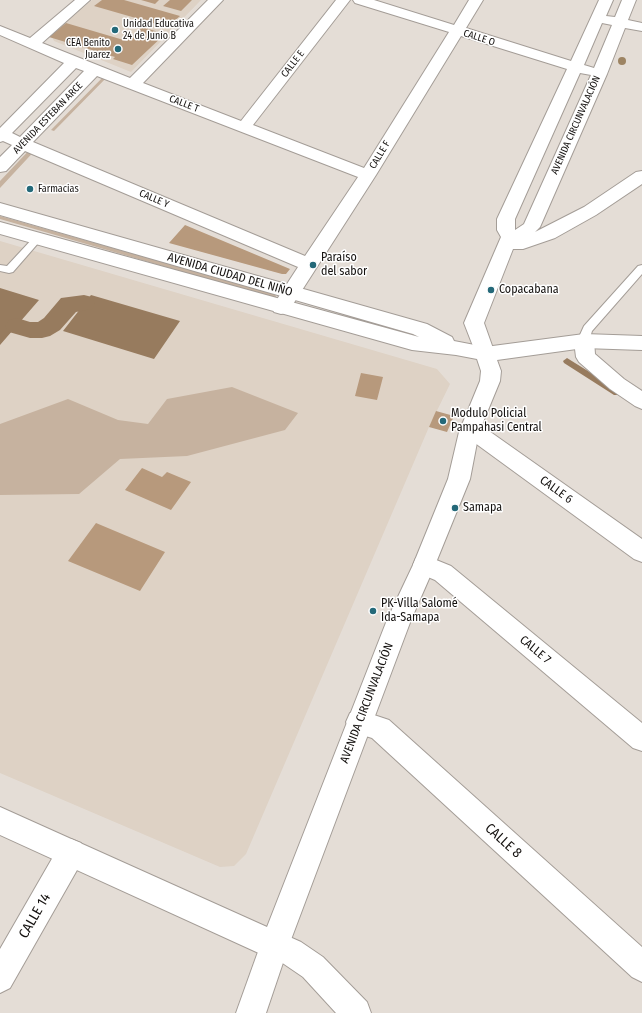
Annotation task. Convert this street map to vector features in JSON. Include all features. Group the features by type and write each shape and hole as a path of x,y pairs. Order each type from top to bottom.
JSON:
{"street":[{"path":"32,44 83,0"},
{"path":"133,84 216,0"},
{"name":"CALLE E","path":"244,127 343,0"},
{"name":"CALLE O","path":"360,0 575,68 599,74"},
{"name":"CALLE F","path":"285,300 368,175 456,30 476,0"},
{"path":"606,0 506,218 508,240 513,244 523,243 549,234 590,212 642,176"},
{"name":"AVENIDA CIRCUNVALACIÓN","path":"251,1013 274,945 359,722 399,620 424,565 459,479 469,432 490,381 491,371 474,323 508,240 522,234 531,227 599,74 629,0"},
{"path":"597,19 642,27"},
{"name":"CALLE T","path":"0,30 74,62 368,175"},
{"name":"AVENIDA ESTEBAN ARCE","path":"1,135 74,62"},
{"name":"AVENIDA ESTEBAN ARCE","path":"0,167 24,144 95,69"},
{"name":"CALLE Y","path":"1,135 308,264"},
{"name":"AVENIDA CIUDAD DEL NIÑO","path":"0,209 285,300 412,344 456,348 485,354 584,341 642,343"},
{"name":"AVENIDA CIUDAD DEL NIÑO","path":"0,228 37,239 285,300"},
{"path":"584,341 586,357 617,384 642,401"},
{"name":"CALLE 6","path":"469,432 482,436 642,552"},
{"name":"CALLE 7","path":"424,565 443,573 642,739"},
{"name":"CALLE 8","path":"359,722 380,729 642,967"},
{"path":"0,821 291,952 313,967 356,1013"},
{"name":"CALLE 14","path":"0,978 71,853"}],"lane":[{"path":"0,268 8,270 37,239"},
{"path":"584,341 584,337 588,329 642,268"}],"shaded area":[{"name":"Unidad Educativa 24 de Junio B","path":"92,0 201,0 131,72 54,41 52,37 49,37"},
{"path":"108,72 111,73 54,131 51,130"},
{"path":"35,144 40,145 0,188 0,181"},
{"path":"0,216 275,294 276,297 273,298 0,219"},
{"path":"0,241 437,369 450,384 429,427 246,854 234,866 220,867 0,773"},
{"path":"0,288 39,300 0,345"},
{"path":"91,295 180,321 154,359 63,331"},
{"path":"232,387 298,413 285,430 187,456 120,459 79,494 0,495 0,424 68,399 118,420 148,424 167,399"}],"building":[{"path":"102,0 124,0 180,16 167,27 94,6"},
{"path":"141,0 159,0 155,4"},
{"path":"170,0 192,0 181,11 163,6"},
{"name":"CEA Benito Juarez","path":"66,23 127,41 142,27 165,34 132,65 113,59 115,57 49,37"},
{"path":"185,225 290,269 286,274 282,274 169,243"},
{"path":"361,373 383,377 377,400 355,396"},
{"path":"436,411 454,416 447,432 429,427"},
{"path":"142,468 162,477 167,472 191,482 171,510 125,490"},
{"path":"96,523 165,552 140,591 68,561"}],"waterway":[{"path":"17,326 30,330 42,330 52,324 69,304 84,303"},
{"path":"567,361 617,393"}],"place":[{"name":"Unidad Educativa 24 de Junio B","path":"115,30"},
{"name":"CEA Benito Juarez","path":"118,49"},
{"name":"Farmacias","path":"30,189"},
{"name":"Paraíso del sabor","path":"313,265"},
{"name":"Copacabana","path":"491,290"},
{"name":"Modulo Policial Pampahasi Central","path":"443,421"},
{"name":"Samapa","path":"455,508"},
{"name":"PK-Villa Salomé Ida-Samapa","path":"373,611"}]}
